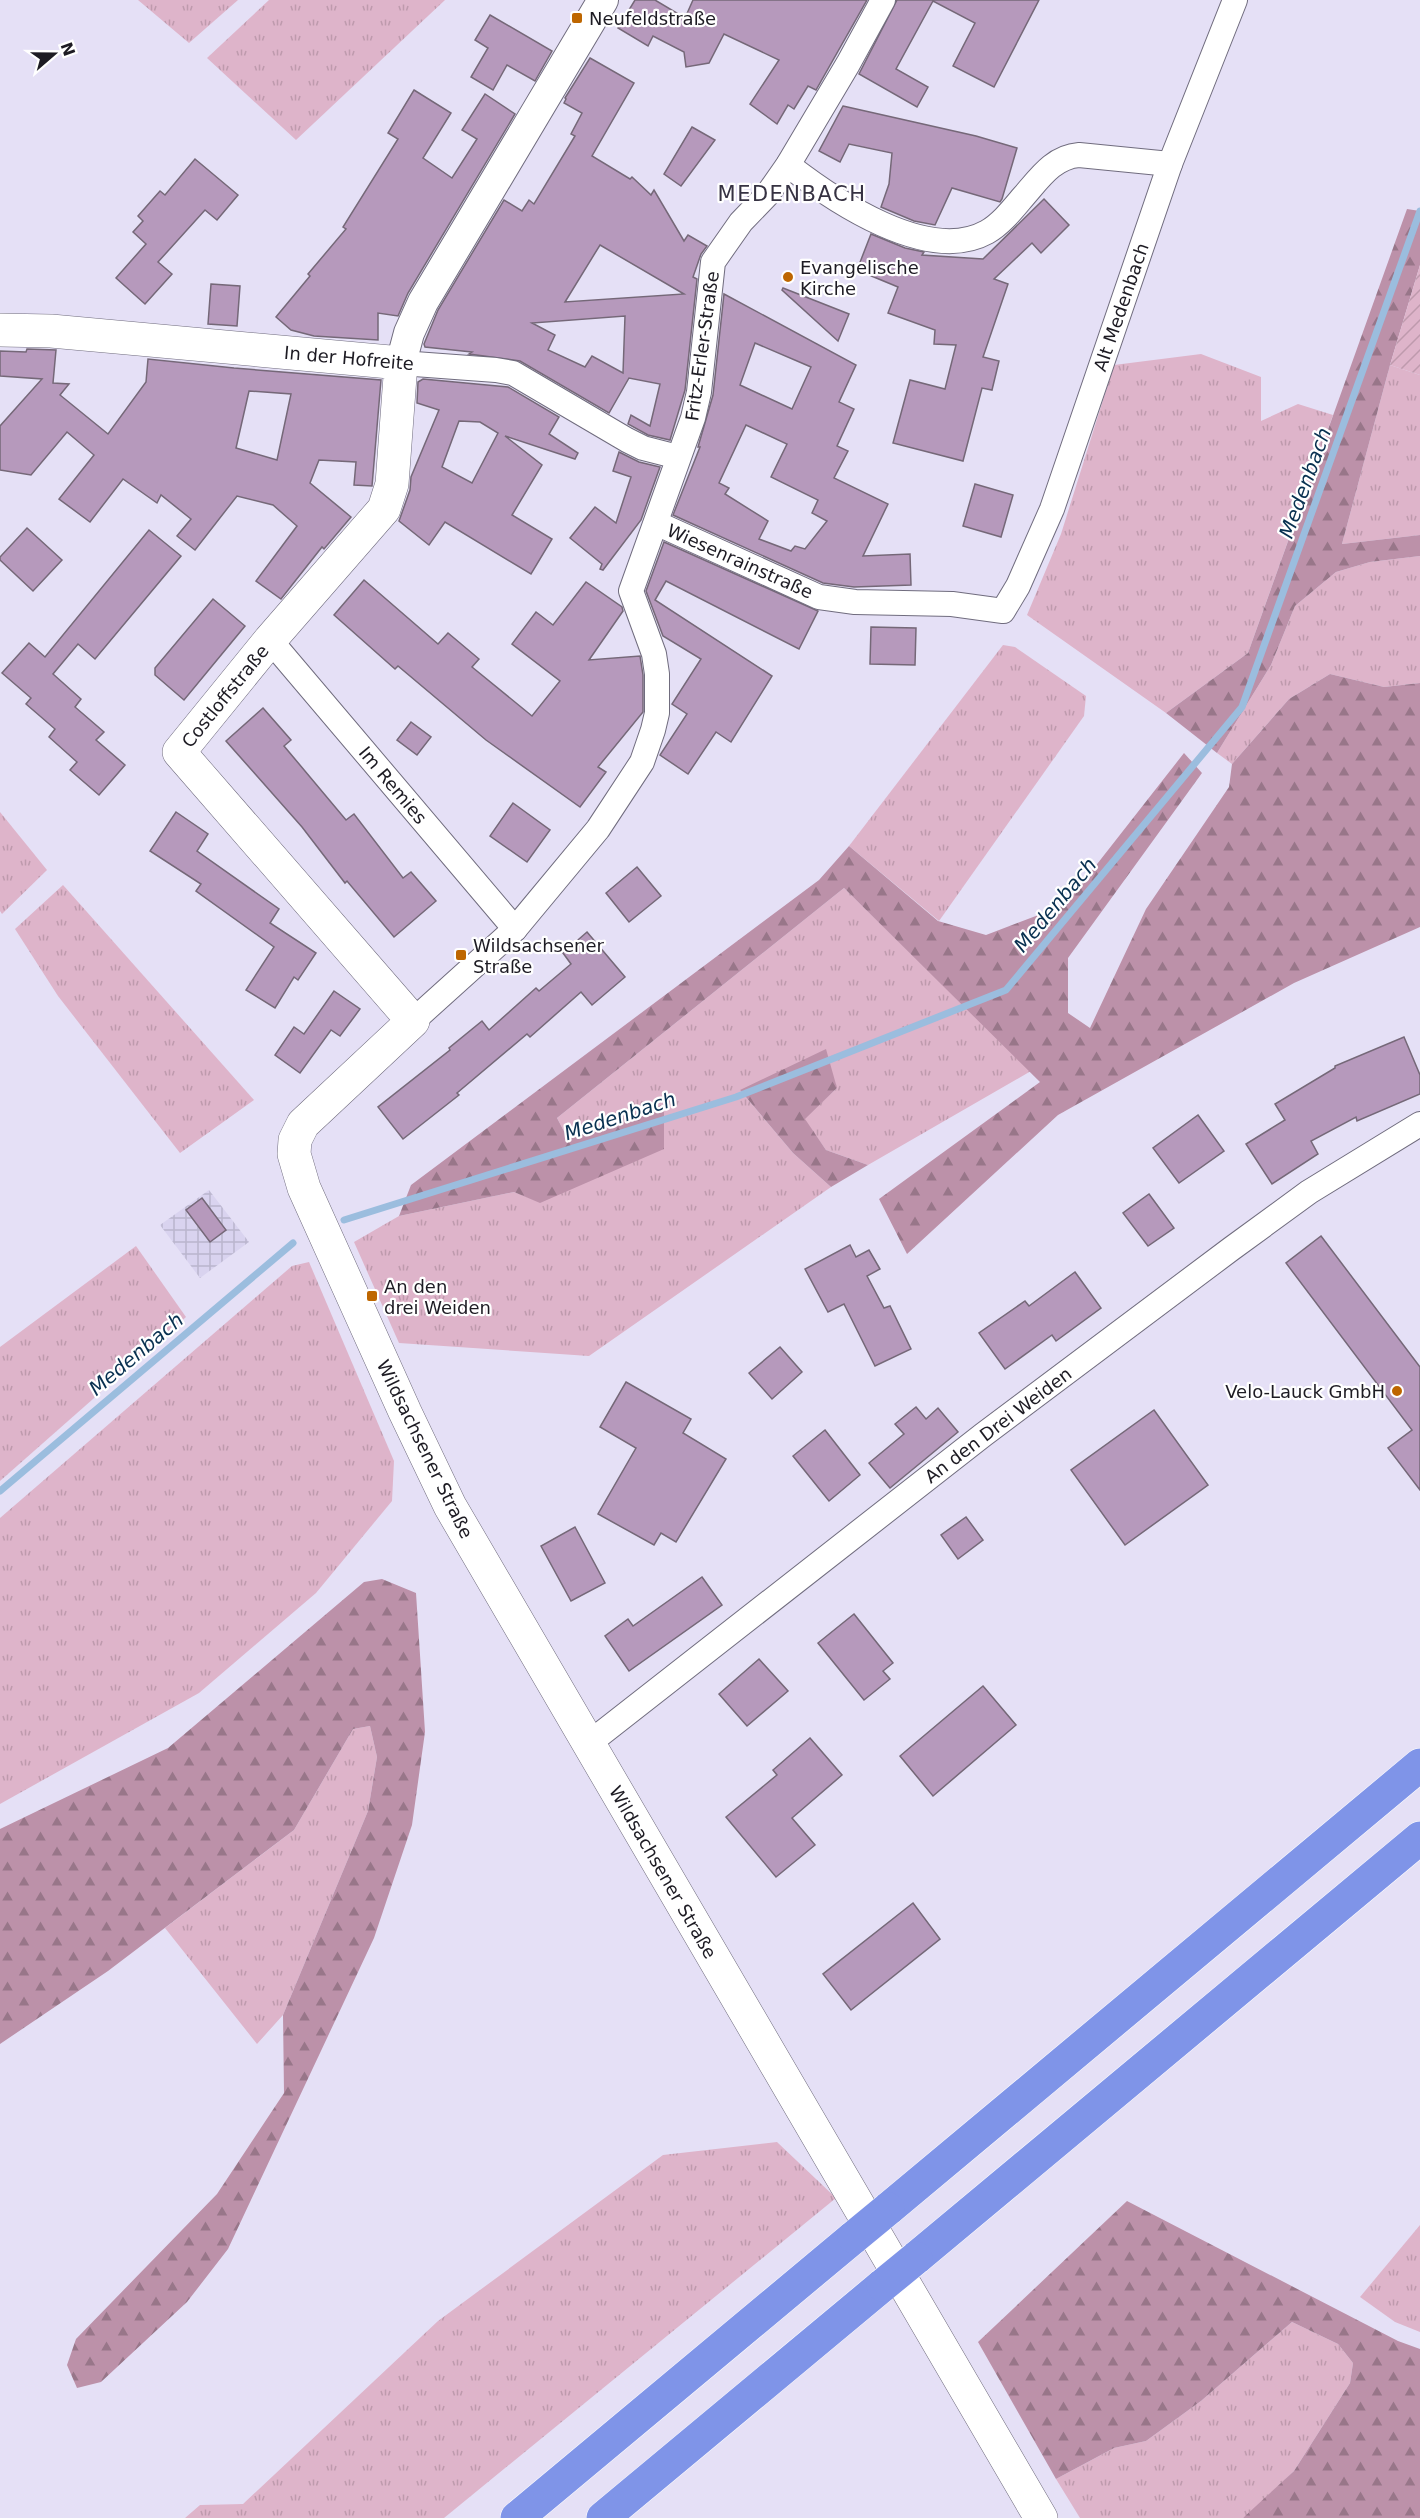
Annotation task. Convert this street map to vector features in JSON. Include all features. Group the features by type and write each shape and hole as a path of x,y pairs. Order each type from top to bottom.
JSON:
{"highway":[{"path":"517,2518 1420,1765"},
{"path":"603,2518 1420,1838"}],"main road":[{"name":"In der Hofreite","path":"0,330 51,331 401,363"},
{"name":"Costloffstraße","path":"401,363 393,484 384,509 270,640 179,752 413,1021"},
{"name":"Wildsachsener Straße","path":"413,1021 303,1124 295,1140 296,1165 354,1303 450,1506 1041,2518"}],"street":[{"path":"401,363 409,333 423,302 603,0"},
{"name":"Fritz-Erler-Straße","path":"642,762 657,713 657,674 654,654 631,591 678,457 688,436 699,392 714,262 741,222 768,195 788,165 883,0"},
{"name":"Alt Medenbach","path":"1003,611 1018,586 1052,509 1170,164 1235,0"},
{"path":"788,165 818,188 870,217 922,238 945,242 972,238 999,224 1054,163 1066,157 1079,155 1170,164"},
{"name":"In der Hofreite","path":"401,363 513,373 627,440 643,448 678,457"},
{"name":"Wiesenrainstraße","path":"656,523 819,597 855,602 952,604 1003,611"},
{"name":"Im Remies","path":"270,640 515,929"},
{"name":"Wildsachsener Straße","path":"413,1021 515,929 598,829 642,762"},
{"name":"An den Drei Weiden","path":"588,1744 983,1435 1222,1256 1309,1192 1420,1124"}],"shaded area":[{"path":"209,1190 249,1242 200,1278 160,1225"}],"green space":[{"path":"138,0 238,0 189,43"},
{"path":"269,0 445,0 296,140 207,58"},
{"path":"1407,209 1420,211 1420,265 1390,365 1342,544 1420,535 1420,556 1370,562 1336,572 1295,606 1271,665 1217,753 1166,713 1248,653"},
{"path":"1420,265 1420,375 1390,365"},
{"path":"1201,354 1261,377 1261,421 1298,404 1333,415 1248,653 1166,713 1027,615 1061,534 1114,365"},
{"path":"1390,365 1420,375 1420,535 1342,544"},
{"path":"1420,556 1420,683 1384,687 1330,674 1289,699 1232,764 1217,753 1271,665 1295,606 1336,572 1370,562"},
{"path":"1003,645 1015,647 1086,696 1084,716 939,921 849,846"},
{"path":"1330,674 1384,687 1420,683 1420,927 1294,983 1058,1115 907,1254 879,1199 1040,1082 844,888 557,1118 567,1137 664,1104 664,1149 540,1203 514,1192 399,1216 411,1185 819,880 849,846 938,921 986,935 1065,905 1184,753 1202,773 1068,958 1068,1013 1090,1028 1146,909 1229,787 1232,764 1289,699"},
{"path":"0,812 47,870 2,914 0,911"},
{"path":"63,885 254,1100 180,1153 58,996 15,929"},
{"path":"844,888 1031,1071 868,1165 826,1150 804,1119 837,1088 740,1090 793,1153 831,1187 589,1356 399,1343 354,1242 399,1216 514,1192 540,1202 664,1104 567,1137 557,1118"},
{"path":"826,1049 837,1088 805,1119 826,1150 868,1165 831,1187 793,1153 740,1090"},
{"path":"136,1246 186,1317 0,1481 0,1347"},
{"path":"309,1262 394,1461 392,1501 316,1593 199,1693 0,1804 0,1518 292,1266"},
{"path":"382,1579 416,1593 425,1732 412,1825 374,1938 228,2249 187,2302 101,2382 77,2388 67,2365 76,2339 217,2194 284,2093 283,2015 368,1811 377,1757 370,1726 353,1729 294,1830 108,1971 0,2044 0,1829 168,1748 364,1582"},
{"path":"370,1726 377,1757 368,1811 283,2015 257,2044 165,1928 294,1830 353,1729"},
{"path":"777,2142 836,2198 444,2518 185,2518 200,2505 243,2504 438,2321 663,2155"},
{"path":"1127,2201 1398,2341 1420,2349 1420,2518 1243,2518 1294,2471 1350,2383 1353,2363 1338,2344 1292,2322 1201,2401 1146,2441 1114,2448 1056,2479 978,2342"},
{"path":"1420,2225 1420,2332 1395,2322 1360,2297"},
{"path":"1292,2322 1338,2344 1353,2363 1350,2383 1294,2471 1247,2516 1243,2518 1080,2518 1056,2479 1114,2448 1146,2441 1201,2401"}],"building":[{"path":"635,0 655,0 685,18 693,0 867,0 816,90 808,86 794,109 788,105 777,124 750,104 779,60 724,34 709,63 686,67 684,52 653,36 648,46 618,28"},
{"path":"897,0 1039,0 994,87 953,66 975,23 933,1 896,69 928,87 917,107 859,74"},
{"path":"490,15 552,51 535,81 507,65 493,90 471,77 488,48 475,40"},
{"path":"590,58 634,83 592,156 630,179 632,177 651,195 654,190 684,241 688,235 707,246 701,254 693,277 697,279 685,390 670,440 648,435 628,424 631,415 650,426 660,384 629,378 609,413 520,361 469,354 472,352 425,347 424,344 438,310 504,200 522,211 529,200 534,204 575,136 571,134 582,113 564,103","holes":["600,245 684,294 565,302","625,316 623,373 592,356 585,367 548,350 555,335 532,323"]},
{"path":"414,90 451,113 423,158 452,178 477,139 462,130 485,94 515,114 408,293 398,316 378,313 378,340 314,336 291,330 276,317 346,229 343,227 398,139 388,133"},
{"path":"843,106 976,136 1017,148 1002,199 1000,202 952,188 935,225 914,221 881,207 889,184 892,153 849,144 840,162 819,151"},
{"path":"692,127 715,140 681,186 664,174"},
{"path":"195,159 238,195 217,220 205,210 158,262 172,274 145,304 116,278 146,244 133,232 143,221 138,216 160,191 165,195"},
{"path":"1044,199 1069,225 1041,253 1032,243 994,279 1008,284 983,357 999,361 992,390 982,388 963,461 893,443 910,380 945,389 956,345 934,344 935,330 888,313 898,287 857,270 871,234 905,248 924,252 922,255 983,259"},
{"path":"211,284 240,286 237,326 208,324"},
{"path":"783,288 849,314 838,341 782,290"},
{"path":"724,294 856,365 839,402 854,409 837,446 848,451 834,478 888,504 863,556 910,554 911,585 854,587 823,583 673,515 700,447 698,447 713,395","holes":["755,343 811,367 792,409 740,385","746,425 787,444 771,477 818,500 812,513 827,521 805,549 795,546 791,551 759,539 768,521 725,494 729,488 719,483"]},
{"path":"27,349 56,350 53,383 69,384 60,395 108,434 146,382 148,359 381,380 372,486 354,485 356,462 319,460 310,483 351,517 324,549 322,547 281,599 256,581 297,526 273,505 237,496 195,550 177,536 191,519 161,495 157,503 123,479 90,522 59,499 94,455 67,432 31,475 0,470 0,426 42,379 0,376 0,351 26,352","holes":["249,391 291,394 277,460 236,448"]},
{"path":"423,379 508,387 559,417 549,434 578,453 575,459 505,436 542,465 512,515 552,539 531,574 445,522 429,545 399,521 410,490 411,477 439,410 417,403 418,382","holes":["459,421 480,422 498,433 472,483 442,467"]},
{"path":"619,452 639,462 660,467 641,520 603,570 600,569 602,564 570,538 595,507 616,523 631,477 613,471"},
{"path":"975,484 1013,495 1001,537 963,526"},
{"path":"27,528 62,560 33,591 0,560 0,557"},
{"path":"149,530 181,556 95,659 78,644 53,674 81,699 75,707 104,732 96,740 125,765 99,795 70,770 77,762 49,737 55,729 26,704 31,698 2,673 29,643 45,657"},
{"path":"664,542 818,611 799,649 666,581 655,600 772,676 731,742 716,732 688,774 660,755 687,714 672,704 701,659 663,636 646,591"},
{"path":"364,580 438,644 448,633 479,659 472,667 532,716 560,681 512,644 536,612 553,625 586,582 622,607 623,611 589,660 640,656 643,675 643,712 598,767 606,772 580,807 486,740 398,666 395,669 334,615"},
{"path":"213,599 245,626 184,700 155,675 155,668"},
{"path":"871,627 916,628 915,665 870,664"},
{"path":"263,708 291,740 284,746 346,820 354,814 403,878 411,872 436,901 394,937 347,881 345,883 302,827 226,741"},
{"path":"411,722 431,737 417,755 397,740"},
{"path":"513,803 550,830 527,862 490,836"},
{"path":"176,812 208,834 197,851 279,909 270,923 316,953 298,980 294,977 275,1008 246,990 274,947 196,891 201,884 150,851"},
{"path":"637,867 661,896 629,922 606,893"},
{"path":"587,932 625,977 592,1005 581,992 530,1037 527,1034 457,1093 459,1095 403,1139 378,1107 450,1050 449,1048 482,1021 489,1030 536,988 539,991 571,964 563,953"},
{"path":"334,991 360,1009 340,1036 331,1030 300,1073 275,1055 294,1027 304,1034"},
{"path":"1404,1037 1420,1075 1420,1094 1357,1121 1356,1117 1311,1141 1318,1154 1272,1184 1246,1144 1285,1120 1275,1104 1335,1066"},
{"path":"1198,1115 1224,1151 1179,1183 1153,1148"},
{"path":"1149,1194 1174,1228 1148,1246 1123,1213"},
{"path":"202,1198 226,1230 210,1242 186,1210"},
{"path":"1321,1236 1420,1367 1420,1490 1388,1448 1412,1430 1286,1263"},
{"path":"850,1245 856,1257 869,1250 880,1269 867,1276 884,1308 890,1306 911,1349 875,1366 844,1304 828,1312 805,1269"},
{"path":"1075,1272 1101,1308 1056,1341 1052,1335 1005,1369 979,1333 1025,1301 1029,1306"},
{"path":"780,1347 802,1372 772,1399 749,1373"},
{"path":"626,1382 691,1419 683,1433 726,1459 676,1542 661,1533 654,1545 598,1514 636,1448 600,1427"},
{"path":"916,1407 926,1419 938,1408 958,1432 890,1488 869,1463 904,1434 895,1424"},
{"path":"1154,1410 1208,1485 1125,1545 1071,1470"},
{"path":"825,1430 860,1475 829,1501 793,1456"},
{"path":"966,1517 983,1540 958,1559 941,1535"},
{"path":"575,1527 605,1583 571,1601 541,1546"},
{"path":"702,1577 722,1605 629,1671 605,1636 628,1619 633,1626"},
{"path":"854,1614 893,1663 883,1671 890,1679 864,1700 818,1643"},
{"path":"759,1659 788,1691 747,1726 719,1694"},
{"path":"983,1686 1016,1725 933,1796 900,1756"},
{"path":"810,1738 842,1775 792,1818 815,1845 776,1877 726,1817 777,1775 773,1770"},
{"path":"913,1903 940,1939 851,2010 823,1974"}],"waterway":[{"name":"Medenbach","path":"344,1220 736,1097 1006,990 1242,707 1420,211"},
{"name":"Medenbach","path":"0,1491 293,1243"}],"place":[{"name":"Neufeldstraße","path":"577,18"},
{"name":"Evangelische Kirche","path":"788,277"},
{"name":"Wildsachsener Straße","path":"461,955"},
{"name":"An den drei Weiden","path":"372,1296"},
{"name":"Velo-Lauck GmbH","path":"1397,1391"}],"district":[{"name":"MEDENBACH","path":"792,194"}]}
